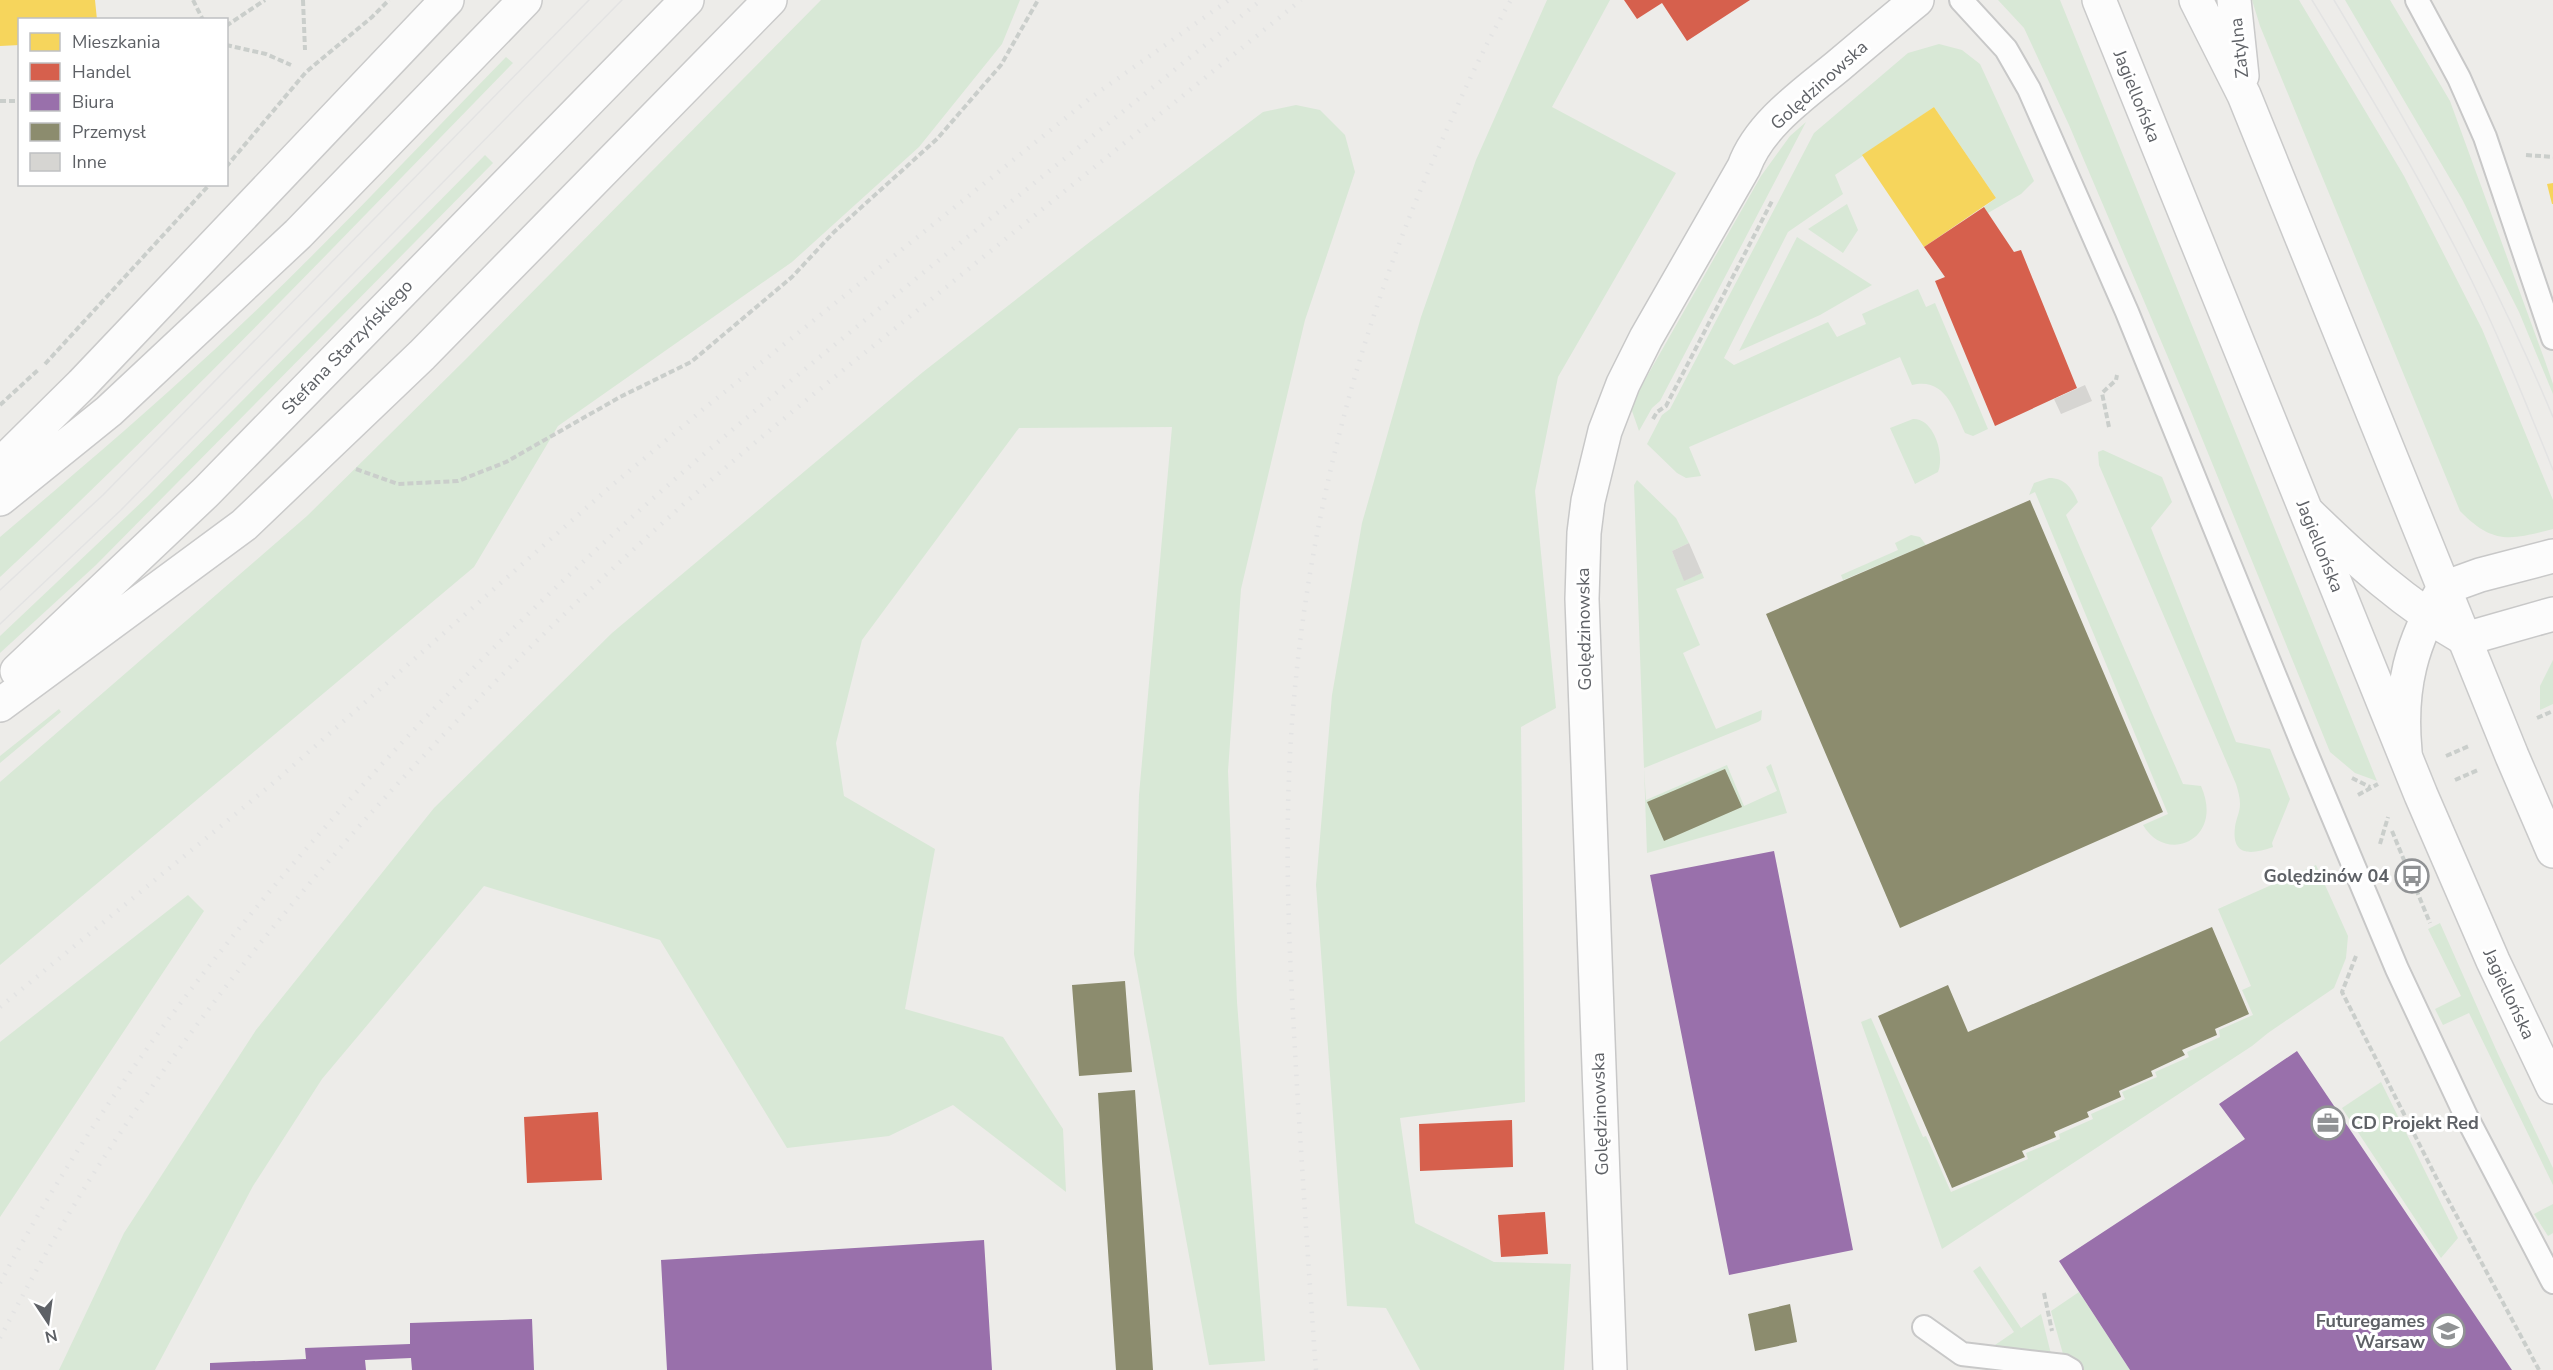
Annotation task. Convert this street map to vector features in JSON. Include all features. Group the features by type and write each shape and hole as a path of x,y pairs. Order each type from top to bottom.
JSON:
{"main road":[{"path":"0,465 82,384 447,0"},
{"path":"0,499 109,411 298,234 525,0"},
{"name":"Stefana Starzyńskiego","path":"0,687 206,492 687,0"},
{"path":"0,705 244,525 422,355 770,0"},
{"name":"Golędzinowska","path":"1610,1370 1582,599 1584,533 1593,474 1605,431 1623,384 1646,338 1744,167 1749,154 1769,127 1806,92 1917,0"},
{"path":"2196,0 2244,95 2553,851"},
{"name":"Zatylna","path":"2234,0 2244,95"},
{"name":"Jagiellońska","path":"2102,4 2405,757 2493,961 2553,1087"},
{"path":"2307,512 2378,578 2427,616 2465,639 2553,614"},
{"path":"2405,757 2402,727 2403,698 2416,640 2444,588 2481,575 2553,556"}],"lane":[{"path":"1961,0 1995,35 2029,89 2127,312 2305,750 2397,969 2466,1116 2553,1282"},
{"path":"2417,0 2459,78 2485,137 2553,338"},
{"path":"1924,1327 1962,1354 2064,1366 2071,1370"}],"path":[{"path":"193,0 202,18"},
{"path":"228,25 265,0"},
{"path":"303,0 305,50"},
{"path":"228,165 306,72 389,0"},
{"path":"351,465 358,471 398,484 458,481 506,462 620,397 691,362 792,277 834,232 937,139 1001,65 1038,0"},
{"path":"228,45 266,54 291,65"},
{"path":"0,100 18,101"},
{"path":"2526,154 2553,158"},
{"path":"0,405 42,366 208,186"},
{"path":"1648,428 1657,412 1666,406 1777,190"},
{"path":"2387,819 2430,924"}],"green space":[{"path":"821,0 1020,0 1002,44 919,147 792,262 558,426 474,567 0,965 0,782 307,516 466,359"},
{"path":"1547,0 1610,0 1552,107 1676,173 1558,377 1535,491 1556,708 1521,727 1525,1102 1400,1118 1415,1223 1494,1262 1571,1264 1564,1370 1420,1370 1386,1308 1347,1306 1316,885 1332,695 1362,523 1421,317 1476,160"},
{"path":"1998,0 2060,0 2377,781 2355,773 2330,752 2190,409 2069,125 2024,28"},
{"path":"2252,0 2299,0 2404,176 2482,329 2553,500 2553,529 2525,536 2503,537 2483,530 2460,511 2260,26"},
{"path":"2345,0 2390,0 2450,101 2545,361 2553,384 2553,394 2519,312 2462,199"},
{"path":"1939,44 1962,50 1980,64 2034,181 2021,194 1988,213 1984,207 1996,198 1934,107 1835,175 1843,194 1788,232 1724,358 1734,365 1828,322 1837,337 1866,324 1862,314 1918,289 1926,307 1935,303 1988,429 1973,436 1965,433 1947,397 1933,386 1912,385 1900,357 1689,447 1701,476 1686,478 1677,473 1647,444 1662,415 1670,409 1814,133 1908,53"},
{"path":"506,57 513,63 260,323 0,577 0,537 134,422 251,315 325,243"},
{"path":"1296,105 1320,110 1345,135 1355,172 1305,320 1241,589 1228,771 1237,1002 1265,1361 1209,1365 1134,954 1139,795 1172,427 1019,428 862,640 836,743 844,796 935,849 905,1009 1003,1037 1063,1129 1066,1192 953,1105 889,1136 787,1148 660,940 484,886 322,1079 253,1186 155,1370 59,1370 124,1233 256,1030 434,808 612,633 923,372 1091,241 1263,112"},
{"path":"1806,122 1660,401 1652,408 1639,431 1631,408 1642,385 1761,176 1790,136"},
{"path":"485,155 493,163 96,565 0,653 0,636 148,496"},
{"path":"1847,204 1858,230 1843,253 1808,229"},
{"path":"1797,237 1872,285 1820,315 1739,351"},
{"path":"1913,419 1927,424 1936,439 1940,456 1938,472 1915,484 1890,428"},
{"path":"2103,450 2162,477 2172,502 2151,528 2236,742 2270,749 2290,799 2272,843 2273,847 2251,852 2240,849 2236,844 2235,827 2240,804 2236,784 2099,465 2098,452"},
{"path":"2049,478 2064,482 2076,497 2078,502 2066,515 2183,784 2201,786 2206,805 2205,820 2199,833 2190,841 2178,844 2165,843 2153,837 2143,825 2168,814 2035,492 2029,495 2034,483"},
{"path":"1637,480 1676,518 1689,543 1672,551 1684,580 1702,573 1704,578 1676,589 1700,645 1683,653 1716,729 1762,710 1761,720 1758,722 1644,768 1646,800 1727,765 1744,806 1777,791 1766,767 1771,764 1787,813 1647,853 1634,485"},
{"path":"1911,535 1920,537 1926,545 1843,580 1841,575 1898,550 1895,543"},
{"path":"2553,660 2553,704 2540,710 2540,686"},
{"path":"59,709 61,712 0,763 0,756"},
{"path":"2316,865 2348,936 2346,958 2334,988 2252,1046 1942,1249 1861,1022 1871,1018 1923,1137 1926,1136 1951,1192 2028,1159 2026,1153 2060,1139 2059,1134 2093,1119 2091,1114 2125,1099 2122,1092 2157,1077 2155,1072 2189,1057 2187,1052 2220,1037 2219,1030 2253,1015 2242,990 2251,986 2218,909"},
{"path":"188,895 204,911 0,1217 0,1042"},
{"path":"2440,923 2498,1054 2553,1168 2553,1185 2469,1013 2443,1025 2435,1009 2461,996 2428,929"},
{"path":"2381,1082 2458,1238 2441,1258 2342,1108"},
{"path":"2553,1204 2553,1233 2548,1236 2534,1214"},
{"path":"1980,1266 2021,1328 2041,1314 2055,1370 1995,1345 2014,1332 1973,1271"},
{"path":"2079,1292 2130,1370 2064,1370 2063,1354 2051,1311"}],"building: Mieszkania":[{"path":"0,0 95,0 97,18 18,18 18,45 0,46"},
{"path":"1934,107 1996,198 1924,247 1862,155"},
{"path":"2553,183 2553,204 2552,204 2547,184"}],"building: Handel":[{"path":"1624,0 1750,0 1687,41 1662,3 1637,19"},
{"path":"1984,207 2014,252 2021,250 2077,388 1995,426 1935,281 1945,277 1924,247"},
{"path":"598,1112 602,1180 527,1183 524,1117"},
{"path":"1512,1120 1513,1167 1420,1171 1419,1124"},
{"path":"1545,1212 1548,1254 1501,1257 1498,1215"}],"building: Biura":[{"path":"1774,851 1853,1250 1729,1275 1650,875"},
{"path":"2297,1051 2512,1370 2130,1370 2059,1261 2245,1139 2219,1104"},
{"path":"984,1240 992,1370 667,1370 661,1260"},
{"path":"532,1319 534,1370 412,1370 411,1358 365,1360 366,1370 210,1370 210,1363 306,1359 305,1348 410,1344 410,1323"}],"building: Przemysł":[{"path":"2030,500 2163,812 1900,928 1766,614"},
{"path":"1725,769 1742,807 1664,841 1647,802"},
{"path":"2212,927 2249,1014 2215,1029 2217,1035 2182,1050 2185,1055 2151,1071 2153,1076 2119,1091 2121,1097 2087,1112 2089,1117 2054,1132 2056,1137 2022,1151 2025,1157 1952,1188 1878,1016 1948,985 1968,1032"},
{"path":"1125,981 1132,1072 1079,1076 1072,985"},
{"path":"1135,1090 1153,1370 1116,1370 1098,1093"},
{"path":"1790,1304 1797,1342 1755,1351 1748,1314"}],"building: Inne":[{"path":"2085,385 2092,401 2061,414 2054,399"},
{"path":"1689,543 1702,573 1684,581 1672,551"}],"tram line":[{"path":"0,590 103,495 589,0"},
{"path":"0,624 121,510 622,0"},
{"path":"2312,0 2407,159 2460,257 2497,336 2553,470"},
{"path":"2334,0 2451,204 2504,309 2553,417"}],"railway":[{"path":"0,1007 271,785 610,487 706,407 1093,96 1229,0"},
{"path":"0,1283 71,1161 150,1044 193,987 236,932 327,825 463,679 594,552 735,428 879,308 1261,0"},
{"path":"0,1338 73,1207 157,1079 284,914 421,758 568,611 679,508 823,386 1301,0"},
{"path":"1316,1370 1297,1087 1288,880 1292,723 1301,635 1315,547 1333,461 1355,375 1382,291 1413,208 1448,127 1511,0"}],"place":[{"name":"Golędzinów 04","path":"2412,876"},
{"name":"CD Projekt Red","path":"2328,1123"},
{"name":"Futuregames Warsaw","path":"2448,1331"}]}
